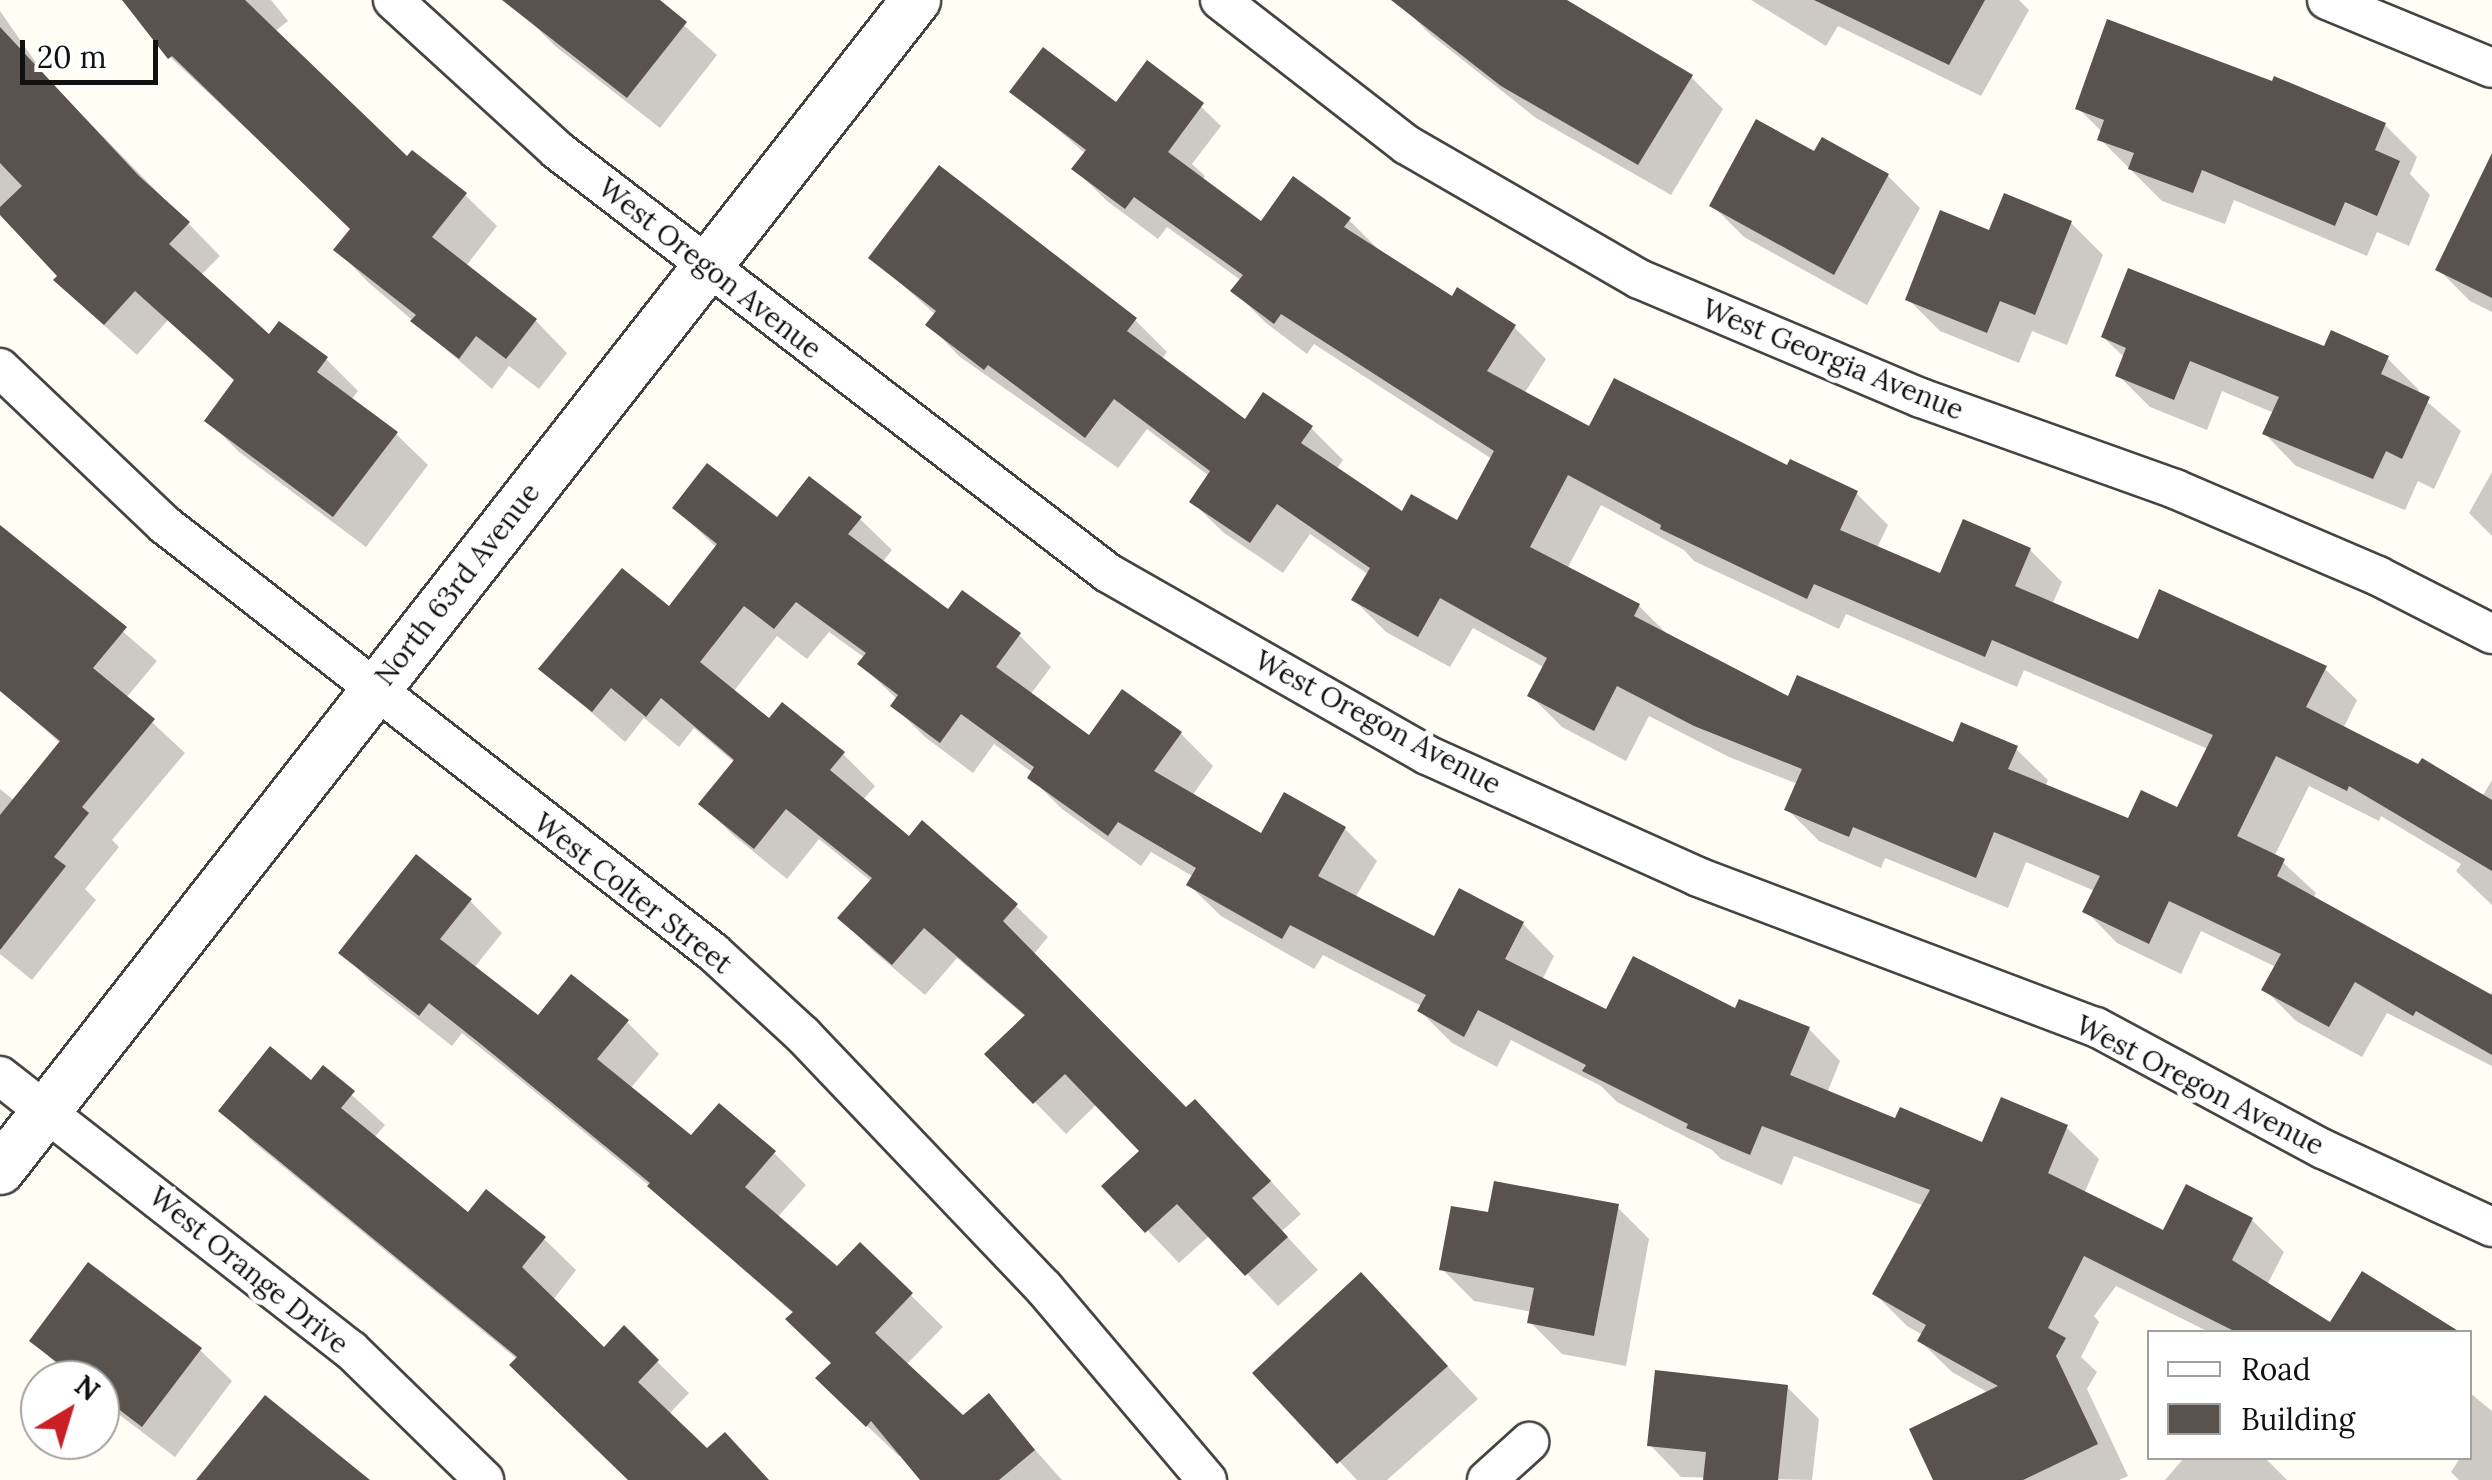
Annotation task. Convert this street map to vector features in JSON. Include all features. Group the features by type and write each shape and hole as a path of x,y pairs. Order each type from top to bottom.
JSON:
{"street":[{"name":"West Oregon Avenue","path":"393,0 557,150 1108,573 1428,755 1698,877 2096,1027 2322,1148 2492,1227"},
{"name":"North 63rd Avenue","path":"0,1170 916,0"},
{"name":"West Georgia Avenue","path":"1220,0 1407,144 1640,279 1921,398 2175,489 2378,576 2492,634"},
{"path":"2327,0 2492,68"},
{"name":"West Colter Street","path":"0,368 165,525 373,691 713,952 804,1034 1044,1288 1207,1480"},
{"name":"West Orange Drive","path":"0,1076 351,1350 484,1480"},
{"path":"1488,1480 1529,1442"}],"building":[{"path":"122,0 245,0 407,156 412,150 467,193 432,237 537,319 506,359 476,336 459,359 410,321 416,315 333,250 350,229 172,56 168,59"},
{"path":"502,0 660,0 687,22 627,98"},
{"path":"1391,0 1567,0 1693,75 1638,165 1501,86"},
{"path":"1814,0 1985,0 1949,65"},
{"path":"2107,19 2272,81 2274,76 2386,123 2375,150 2400,161 2377,216 2345,202 2335,226 2202,170 2193,193 2128,169 2134,153 2097,140 2104,120 2075,109"},
{"path":"0,27 139,176 190,222 169,244 269,334 279,321 328,357 317,372 398,432 333,517 204,421 234,380 135,291 104,325 53,280 57,276 0,215 0,207 22,186 0,163"},
{"path":"1043,47 1116,102 1147,60 1204,103 1168,152 1261,221 1293,176 1351,218 1344,227 1452,296 1457,287 1516,325 1487,371 1589,426 1614,378 1787,465 1790,459 1858,491 1840,530 1940,573 1963,519 2031,548 2015,586 2138,639 2159,589 2327,666 2306,707 2418,764 2422,758 2492,800 2492,871 2349,786 2347,791 2276,756 2237,836 2285,859 2277,876 2492,995 2492,1055 2416,1011 2413,1016 2355,982 2329,1027 2261,990 2281,954 2169,901 2149,944 2082,912 2100,876 1994,832 1976,878 1853,827 1849,837 1784,810 1802,769 1694,726 1617,686 1594,731 1527,696 1547,658 1440,598 1418,637 1351,600 1370,568 1277,504 1250,543 1189,502 1210,471 1114,399 1085,438 988,365 984,370 925,325 936,311 868,258 939,165 1137,318 1127,331 1245,419 1263,392 1313,426 1301,443 1402,511 1411,494 1457,520 1494,451 1281,314 1274,324 1230,291 1243,275 1134,197 1125,209 1071,169 1086,150 1009,92","holes":["1568,475 1661,525 1660,529 1807,599 1814,584 1985,657 1992,640 2213,735 2177,807 2141,790 2128,818 2008,769 2018,746 1961,722 1953,742 1797,675 1788,696 1634,616 1640,604 1530,547"]},
{"path":"1756,119 1814,151 1822,137 1889,174 1834,275 1709,206"},
{"path":"2492,153 2492,298 2435,270"},
{"path":"2004,193 2072,221 2035,315 2000,301 1987,333 1905,300 1940,210 1989,230"},
{"path":"2128,268 2324,346 2331,330 2389,356 2381,374 2430,397 2402,459 2386,451 2373,479 2262,434 2279,397 2190,361 2174,400 2115,376 2126,348 2101,337"},
{"path":"707,463 777,517 809,476 862,517 848,534 948,609 962,590 1021,633 996,667 1089,735 1122,689 1182,732 1154,771 1261,833 1284,792 1346,827 1318,876 1434,936 1459,888 1524,922 1505,959 1606,1009 1633,956 1735,1008 1739,999 1810,1027 1790,1075 1895,1118 1900,1107 1982,1142 2001,1097 2068,1125 2048,1173 2163,1230 2186,1184 2253,1218 2232,1260 2330,1322 2362,1271 2457,1330 2232,1330 2084,1256 2048,1328 2066,1338 2056,1356 2098,1444 2023,1480 1933,1480 1909,1429 1998,1386 1917,1341 1926,1325 1872,1294 1930,1190 1762,1126 1750,1155 1686,1128 1688,1124 1582,1071 1586,1065 1478,1010 1464,1037 1417,1011 1426,995 1290,925 1282,939 1186,885 1196,868 1118,822 1108,836 1027,778 1034,767 961,714 940,743 890,706 898,695 857,664 866,653 796,602 774,629 744,606 700,662 769,718 782,702 845,752 830,770 909,836 922,820 1018,904 1003,921 1186,1107 1195,1099 1271,1181 1252,1198 1288,1237 1245,1276 1177,1204 1145,1233 1101,1186 1139,1151 1065,1074 1033,1104 984,1054 1025,1015 924,928 892,965 837,918 872,878 786,809 754,849 698,804 734,760 661,698 646,717 611,688 592,712 538,669 622,568 669,606 717,544 672,508"},
{"path":"0,525 127,627 93,668 155,719 82,807 89,813 54,857 66,866 0,950 0,815 60,741 0,691"},
{"path":"416,854 472,899 440,939 538,1015 571,974 629,1020 597,1059 691,1135 719,1103 776,1151 745,1187 837,1266 860,1242 913,1293 875,1333 963,1415 989,1393 1035,1450 999,1480 920,1480 871,1421 866,1427 815,1378 831,1363 785,1319 793,1312 647,1186 650,1183 429,1003 419,1016 338,953"},
{"path":"270,1046 311,1080 323,1065 355,1091 341,1108 468,1212 486,1189 546,1237 522,1267 604,1347 624,1325 659,1360 638,1382 707,1448 725,1432 769,1480 628,1480 509,1365 517,1357 218,1111"},
{"path":"1494,1181 1619,1204 1594,1336 1527,1323 1534,1288 1439,1270 1451,1206 1488,1212"},
{"path":"88,1262 202,1348 142,1427 120,1410 120,1360 54,1360 29,1341"},
{"path":"1361,1272 1448,1366 1337,1464 1252,1373"},
{"path":"1655,1370 1788,1385 1778,1480 1703,1480 1706,1452 1647,1446"},
{"path":"265,1395 370,1480 196,1480"}]}
